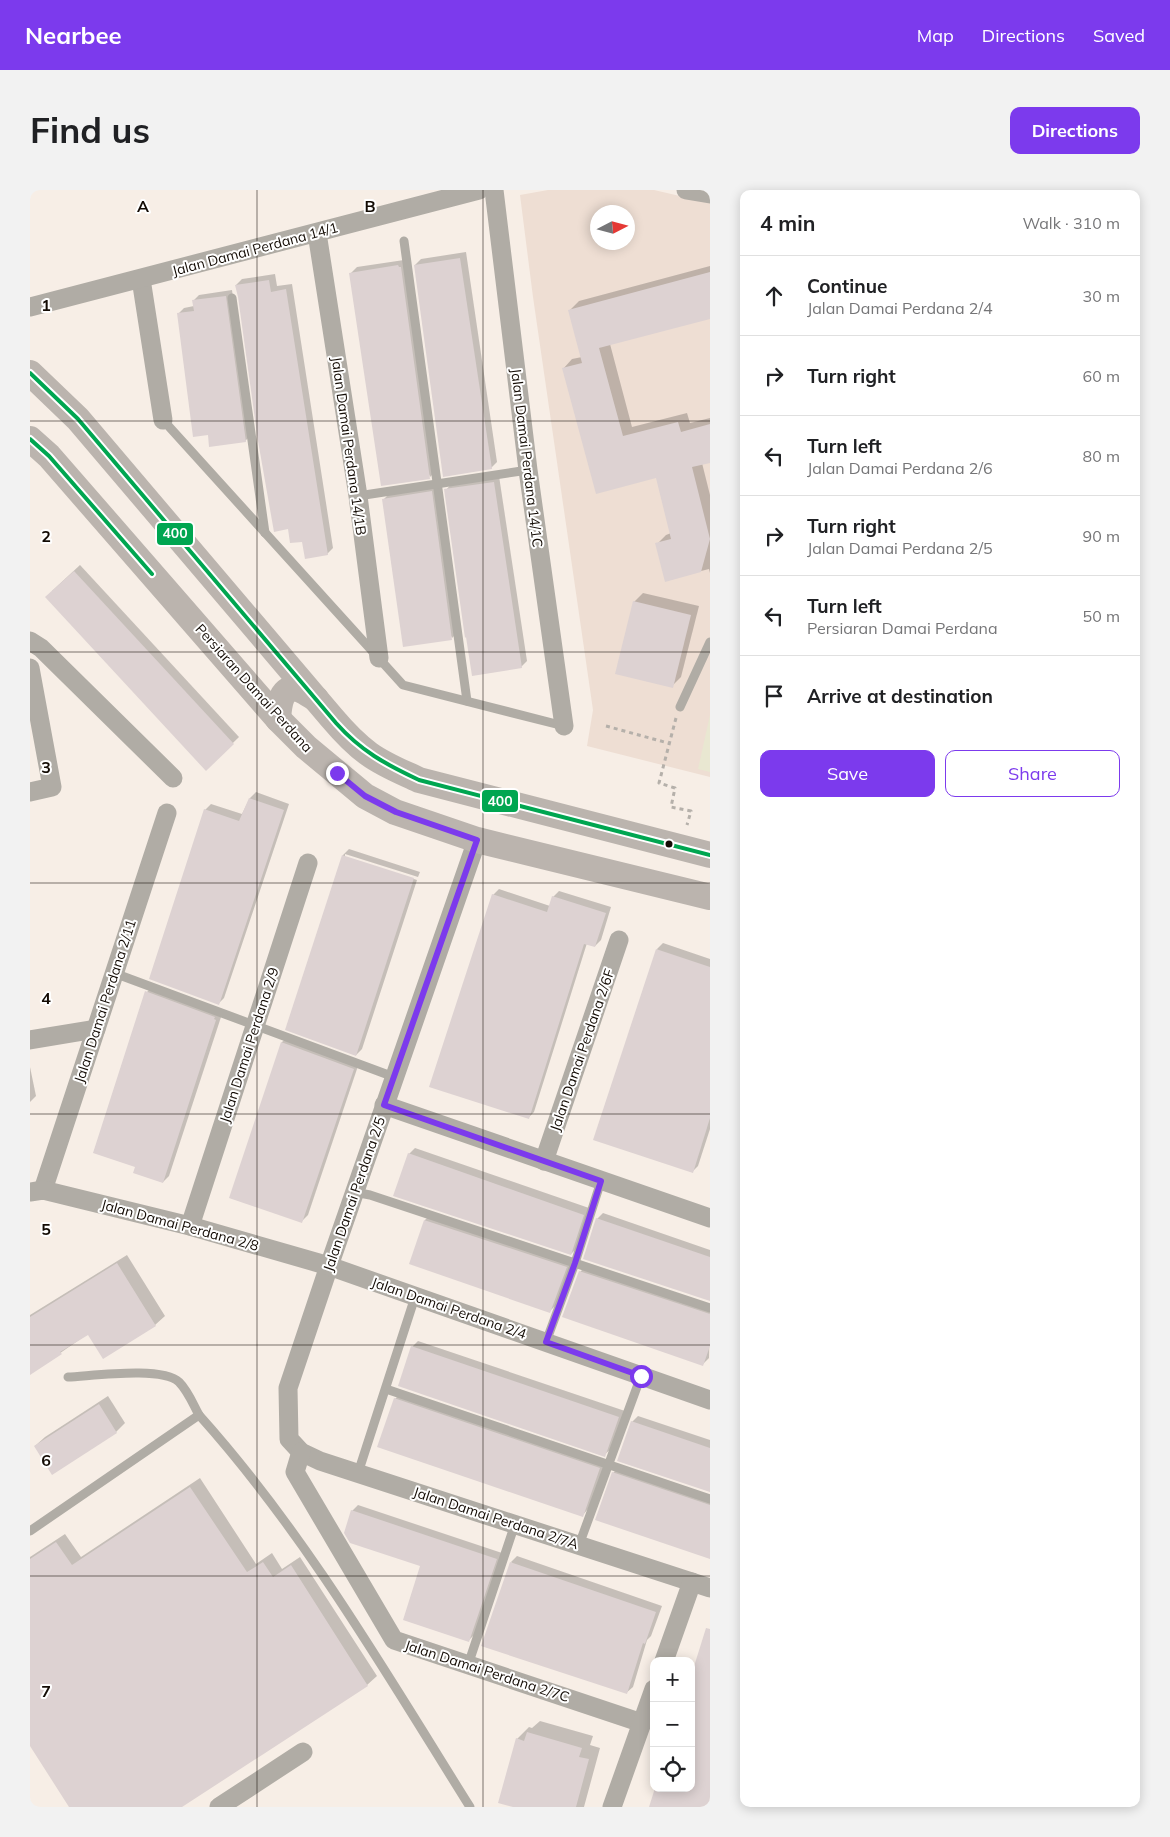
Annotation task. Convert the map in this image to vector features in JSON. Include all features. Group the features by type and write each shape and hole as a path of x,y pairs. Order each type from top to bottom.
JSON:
{"main road":[{"path":"30,373 78,419 316,699 350,738 368,754 419,780 710,855"},
{"name":"Persiaran Damai Perdana","path":"30,439 49,456 278,719 306,747 365,796 396,812 477,840 710,897"},
{"path":"278,719 279,702 283,694 292,689 299,689 316,699"}],"street":[{"name":"Jalan Damai Perdana 14/1","path":"30,307 478,190"},
{"name":"Jalan Damai Perdana 14/1C","path":"494,190 528,470 564,726"},
{"path":"686,190 708,193"},
{"name":"Jalan Damai Perdana 14/1B","path":"317,233 358,496 379,658"},
{"path":"141,279 163,420"},
{"path":"30,641 41,648 173,778"},
{"path":"30,668 52,787 30,792"},
{"name":"Jalan Damai Perdana 2/11","path":"37,1191 96,1029 167,813"},
{"name":"Jalan Damai Perdana 2/5","path":"295,1446 288,1388 384,1105 477,840"},
{"name":"Jalan Damai Perdana 2/9","path":"190,1226 308,863"},
{"name":"Jalan Damai Perdana 2/6F","path":"544,1161 620,940"},
{"path":"30,1040 96,1029"},
{"path":"384,1105 710,1218"},
{"name":"Jalan Damai Perdana 2/8","path":"37,1191 190,1226 329,1266"},
{"name":"Jalan Damai Perdana 2/4","path":"329,1266 710,1400"},
{"name":"Jalan Damai Perdana 2/7A","path":"295,1446 320,1461 710,1588"},
{"name":"Jalan Damai Perdana 2/7C","path":"295,1446 295,1472 394,1640 642,1723"},
{"path":"665,1657 692,1582"},
{"path":"612,1807 650,1700"},
{"path":"219,1807 303,1752"}],"lane":[{"path":"404,241 467,701"},
{"path":"232,298 266,534"},
{"path":"163,420 403,685 564,726"},
{"path":"358,496 528,470"},
{"path":"680,706 710,642"},
{"path":"114,973 394,1077"},
{"path":"546,1342 575,1263 601,1181"},
{"path":"354,1192 370,1195 710,1308"},
{"path":"358,1473 415,1297"},
{"path":"68,1377 147,1373 178,1381 199,1415 227,1446 327,1579 470,1807"},
{"path":"579,1545 641,1376"},
{"path":"386,1389 710,1499"},
{"path":"30,1531 199,1415"},
{"path":"468,1665 515,1524"}],"path":[{"path":"680,706 668,744 659,784 675,788 671,807 690,811"},
{"path":"606,726 668,744"}],"shaded area":[{"path":"548,190 654,190 710,203 710,777 587,746 593,710 520,195"},
{"path":"710,715 710,772 698,769"}],"building":[{"path":"460,258 492,469 443,477 414,265"},
{"path":"398,265 401,267 430,479 381,486 349,273"},
{"path":"710,272 710,319 599,348 623,436 678,422 681,432 710,424 710,463 692,467 710,539 701,572 665,582 655,543 671,539 656,478 596,494 562,368 582,363 568,310"},
{"path":"269,280 271,292 286,289 328,555 305,559 302,542 290,543 288,529 274,532 258,441 235,285"},
{"path":"226,296 246,442 209,447 208,435 193,437 177,313 194,311 192,300"},
{"path":"494,482 522,668 472,676 444,489"},
{"path":"432,491 452,640 403,647 382,499"},
{"path":"74,571 234,744 206,771 45,597"},
{"path":"633,601 691,615 673,688 615,674"},
{"path":"249,798 284,810 219,1005 149,979 204,809 239,821"},
{"path":"342,855 414,878 356,1056 285,1030"},
{"path":"492,894 547,912 552,896 606,913 595,947 584,944 529,1119 429,1087"},
{"path":"656,949 710,967 710,1118 693,1173 593,1140"},
{"path":"145,991 215,1017 214,1019 216,1020 163,1183 133,1173 135,1167 93,1153"},
{"path":"281,1042 354,1069 302,1223 229,1198"},
{"path":"408,1153 584,1215 571,1255 393,1196"},
{"path":"596,1218 710,1257 710,1301 583,1259"},
{"path":"424,1220 567,1267 550,1313 409,1264"},
{"path":"117,1263 156,1326 103,1359 88,1335 60,1352 62,1354 30,1375 30,1317"},
{"path":"579,1271 710,1314 710,1346 703,1366 562,1317"},
{"path":"411,1346 619,1417 605,1457 398,1386"},
{"path":"394,1398 600,1468 583,1517 377,1447"},
{"path":"99,1404 117,1433 52,1475 34,1446"},
{"path":"631,1421 710,1448 710,1492 617,1461"},
{"path":"612,1472 710,1505 710,1559 595,1520"},
{"path":"190,1487 247,1572 263,1562 273,1577 291,1565 368,1686 182,1807 69,1807 30,1746 30,1559 56,1542 72,1565"},
{"path":"351,1510 497,1559 469,1642 403,1620 420,1566 350,1543 344,1533"},
{"path":"510,1562 656,1612 645,1644 643,1643 627,1694 481,1646"},
{"path":"706,1628 710,1629 710,1807 649,1807 654,1792 695,1792 695,1663"},
{"path":"527,1732 582,1748 579,1757 589,1759 576,1807 513,1807 498,1803 516,1738 524,1741"}],"transit line":[{"name":"400","path":"30,373 78,419 336,723 364,749 384,762 419,780 710,855"},
{"name":"400","path":"30,439 49,456 152,574"}],"route":[{"path":"337,773 365,796 396,812 477,840 384,1105 601,1181 575,1263 546,1342 641,1376"}]}
